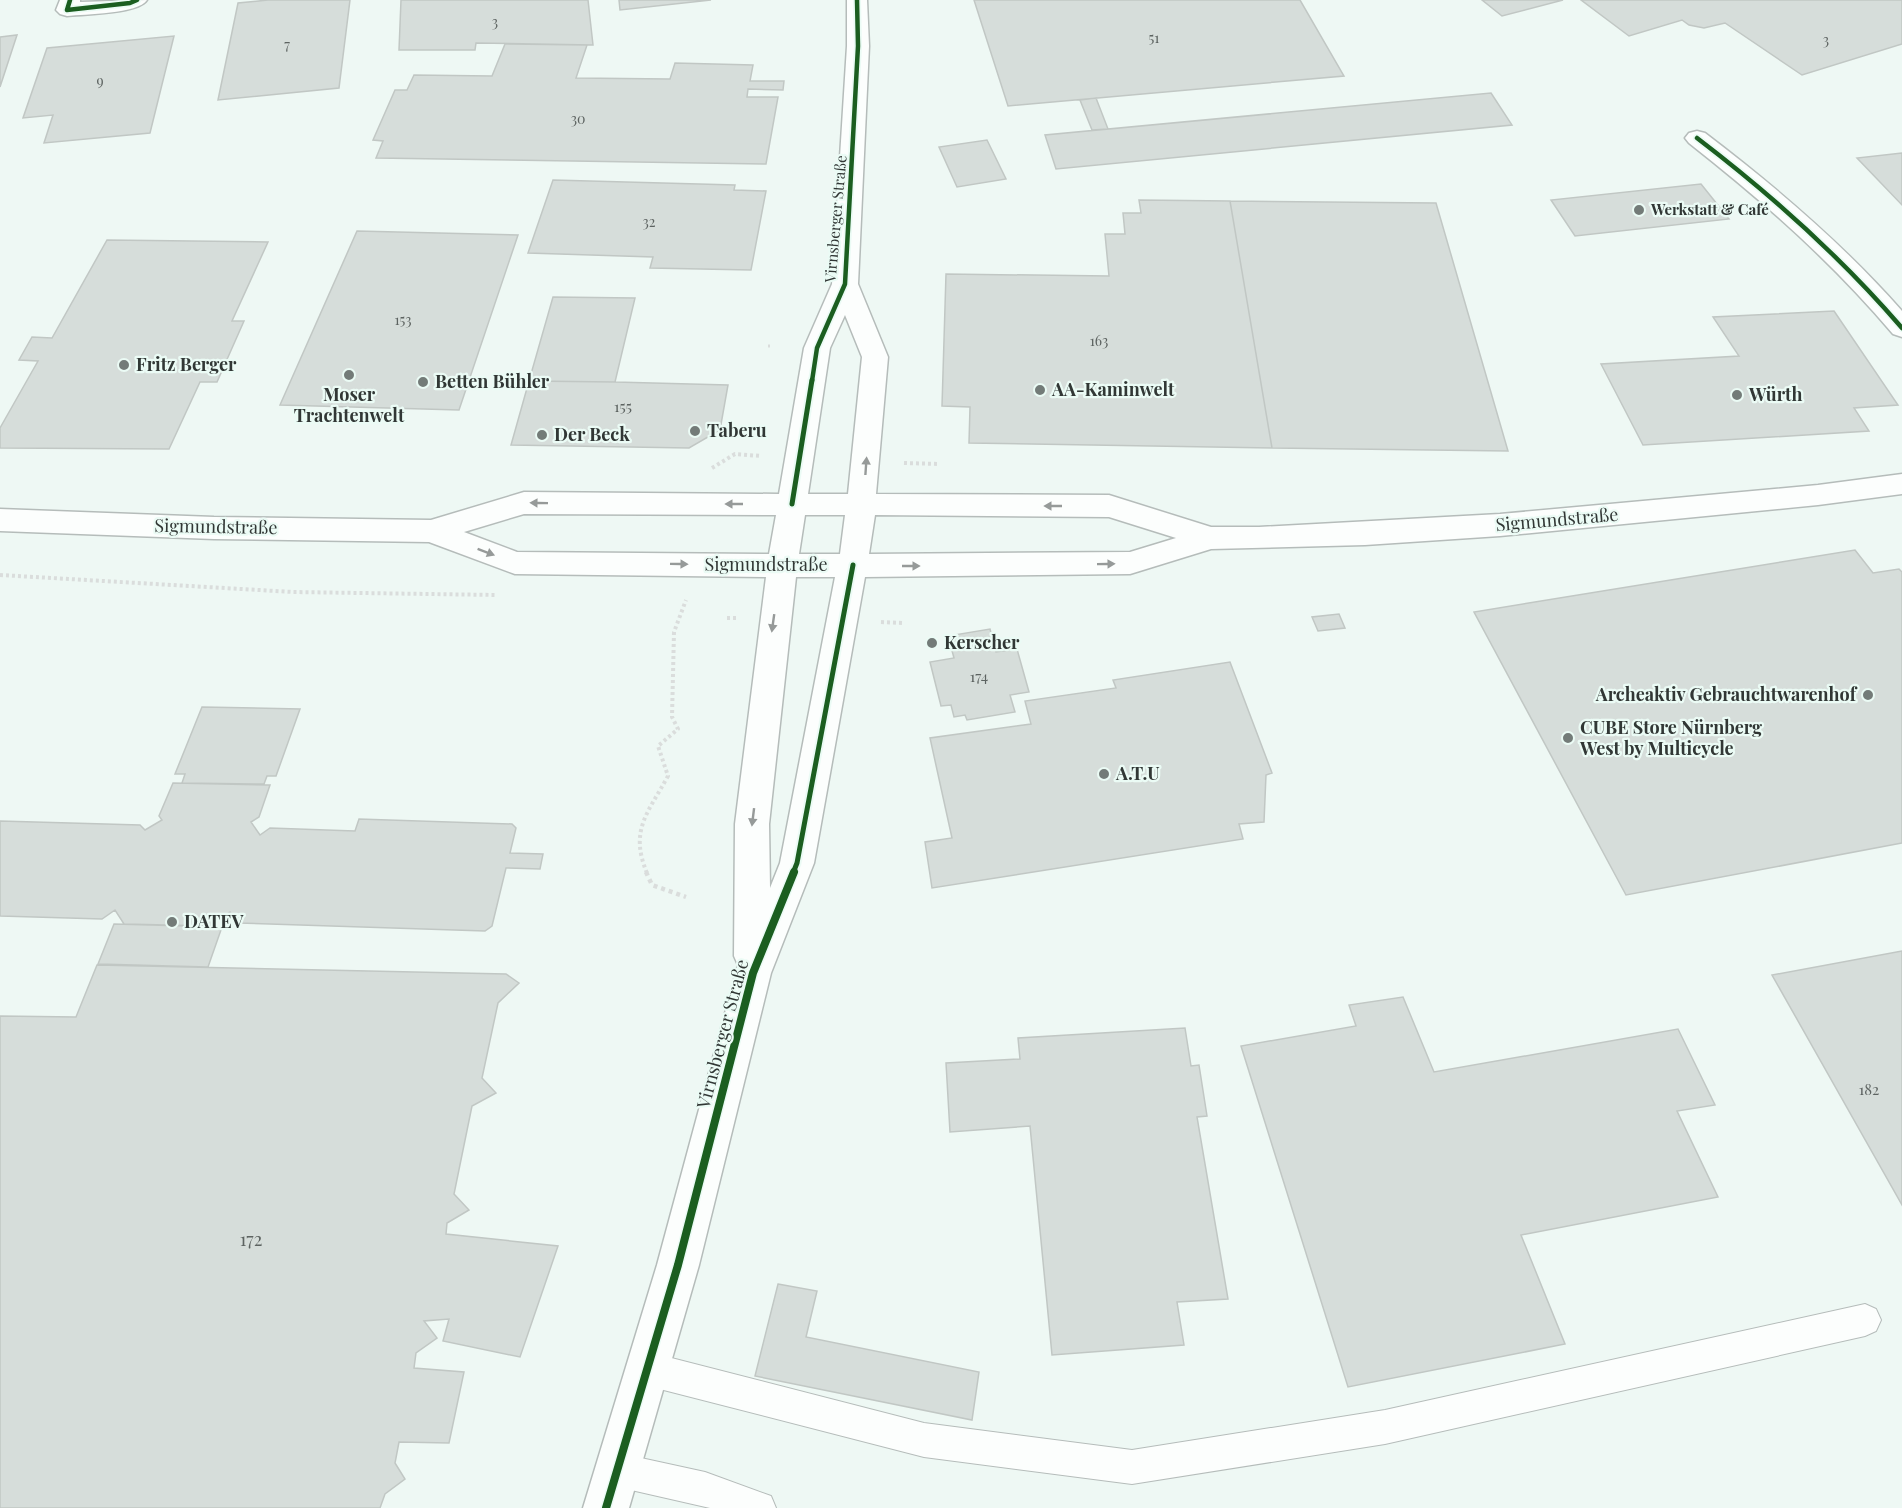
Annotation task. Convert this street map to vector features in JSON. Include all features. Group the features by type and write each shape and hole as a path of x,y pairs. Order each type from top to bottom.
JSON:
{"main road":[{"path":"70,0 67,10 130,3 137,0"},
{"name":"Virnsberger Straße","path":"753,973 752,824 764,702 817,348 845,284 857,68 857,0"},
{"path":"1697,138 1794,216 1845,264 1902,328"},
{"name":"Virnsberger Straße","path":"606,1508 693,1211 753,973 797,863 853,565 862,504 875,357 845,284"},
{"name":"Sigmundstraße","path":"431,531 515,563 783,565 1131,563 1211,538 1345,535 1500,525 1818,495 1902,484"},
{"name":"Sigmundstraße","path":"0,520 214,528 431,531 524,503 1109,506 1211,538"}],"lane":[{"path":"648,1369 924,1440 1132,1467 1385,1427 1865,1320"},
{"path":"618,1470 705,1490 759,1508"}],"path":[{"path":"0,575 293,592 503,595"},
{"path":"676,597 687,598 674,632 672,717 678,729 658,746 668,776 639,829 640,856 652,885 686,897"}],"building":[{"path":"268,0 350,0 339,88 218,100 238,3"},
{"path":"401,0 588,0 593,45 476,43 475,50 399,50"},
{"path":"619,0 711,0 620,10"},
{"path":"974,0 1300,0 1344,76 1008,106"},
{"path":"1482,0 1563,0 1502,16"},
{"path":"1581,0 1902,0 1902,44 1802,75 1725,23 1704,28 1689,25 1682,20 1629,36"},
{"path":"17,35 0,87 0,37"},
{"path":"174,36 150,133 44,143 53,115 23,118 47,48"},
{"path":"505,44 587,45 576,78 670,79 675,63 753,65 750,81 784,81 783,90 748,89 747,97 778,97 766,164 376,158 383,141 373,140 395,90 407,90 414,75 492,76"},
{"path":"1491,93 1512,125 1056,169 1045,135"},
{"path":"1096,98 1108,129 1092,130 1080,100"},
{"path":"987,140 1006,179 957,187 939,147"},
{"path":"1902,153 1902,205 1857,158"},
{"path":"553,180 735,185 734,190 766,191 751,270 650,268 653,257 528,253"},
{"name":"Werkstatt & Café","path":"1701,184 1729,219 1575,236 1551,200"},
{"path":"1139,200 1230,201 1272,448 969,443 970,407 942,406 946,274 1109,276 1105,234 1125,234 1123,213 1141,213"},
{"path":"1230,201 1436,203 1508,451 1272,448"},
{"path":"357,231 518,235 459,410 280,405"},
{"path":"107,240 268,242 232,321 244,321 217,382 200,382 169,449 0,448 0,428 38,361 19,360 32,337 52,338"},
{"path":"553,297 635,298 615,382 529,381"},
{"path":"1834,311 1898,405 1854,408 1869,431 1643,445 1601,364 1739,356 1713,317"},
{"path":"529,381 728,385 720,430 689,448 511,445"},
{"path":"1855,550 1873,573 1899,569 1902,572 1902,843 1626,895 1474,612"},
{"path":"1339,614 1345,628 1318,631 1312,617"},
{"path":"990,629 996,652 1017,649 1029,692 1010,695 1015,712 967,720 965,715 954,717 951,705 941,706 930,662 954,658 948,636"},
{"name":"A.T.U","path":"1230,662 1272,773 1266,775 1264,822 1239,824 1243,839 932,888 925,842 952,838 930,738 1031,724 1025,701 1116,688 1113,680"},
{"path":"202,707 300,709 276,776 267,776 264,784 182,783 185,774 175,774"},
{"path":"173,783 270,785 259,817 251,822 260,835 270,828 355,831 359,819 512,824 516,828 510,853 543,854 540,869 506,868 492,926 485,931 238,923 230,912 210,926 124,924 115,910 102,919 0,916 0,821 140,825 145,830 162,820 159,816"},
{"path":"114,924 222,927 208,967 98,964"},
{"path":"1902,951 1902,1205 1772,975"},
{"path":"97,965 506,974 519,983 498,1003 482,1078 496,1093 472,1106 454,1194 469,1210 447,1223 446,1234 558,1246 520,1357 443,1341 449,1319 424,1321 437,1338 416,1353 414,1368 464,1372 449,1443 399,1442 395,1463 405,1479 385,1494 380,1508 0,1508 0,1016 76,1017"},
{"path":"1403,997 1434,1072 1678,1029 1715,1105 1677,1111 1718,1197 1521,1235 1565,1344 1348,1387 1241,1046 1356,1026 1349,1005"},
{"path":"1185,1028 1191,1066 1199,1065 1207,1116 1197,1117 1228,1299 1177,1302 1184,1345 1052,1355 1030,1126 950,1132 946,1063 1020,1059 1018,1038"},
{"path":"778,1284 817,1291 806,1337 979,1372 972,1420 755,1376"}],"cycle path":[{"path":"70,0 67,10 130,3 137,0"},
{"path":"792,504 817,348 845,284 858,46 857,0"},
{"path":"1697,138 1827,246 1859,278 1902,328"},
{"path":"606,1508 678,1265 753,973 797,863 853,565"}],"place":[{"name":"Werkstatt & Café","path":"1639,210"},
{"name":"Fritz Berger","path":"124,365"},
{"name":"Moser Trachtenwelt","path":"349,375"},
{"name":"Betten Bühler","path":"423,382"},
{"name":"AA-Kaminwelt","path":"1040,390"},
{"name":"Würth","path":"1737,395"},
{"name":"Taberu","path":"695,431"},
{"name":"Der Beck","path":"542,435"},
{"name":"Kerscher","path":"932,643"},
{"name":"Archeaktiv Gebrauchtwarenhof","path":"1868,695"},
{"name":"CUBE Store Nürnberg West by Multicycle","path":"1568,738"},
{"name":"A.T.U","path":"1104,774"},
{"name":"DATEV","path":"172,922"}]}
